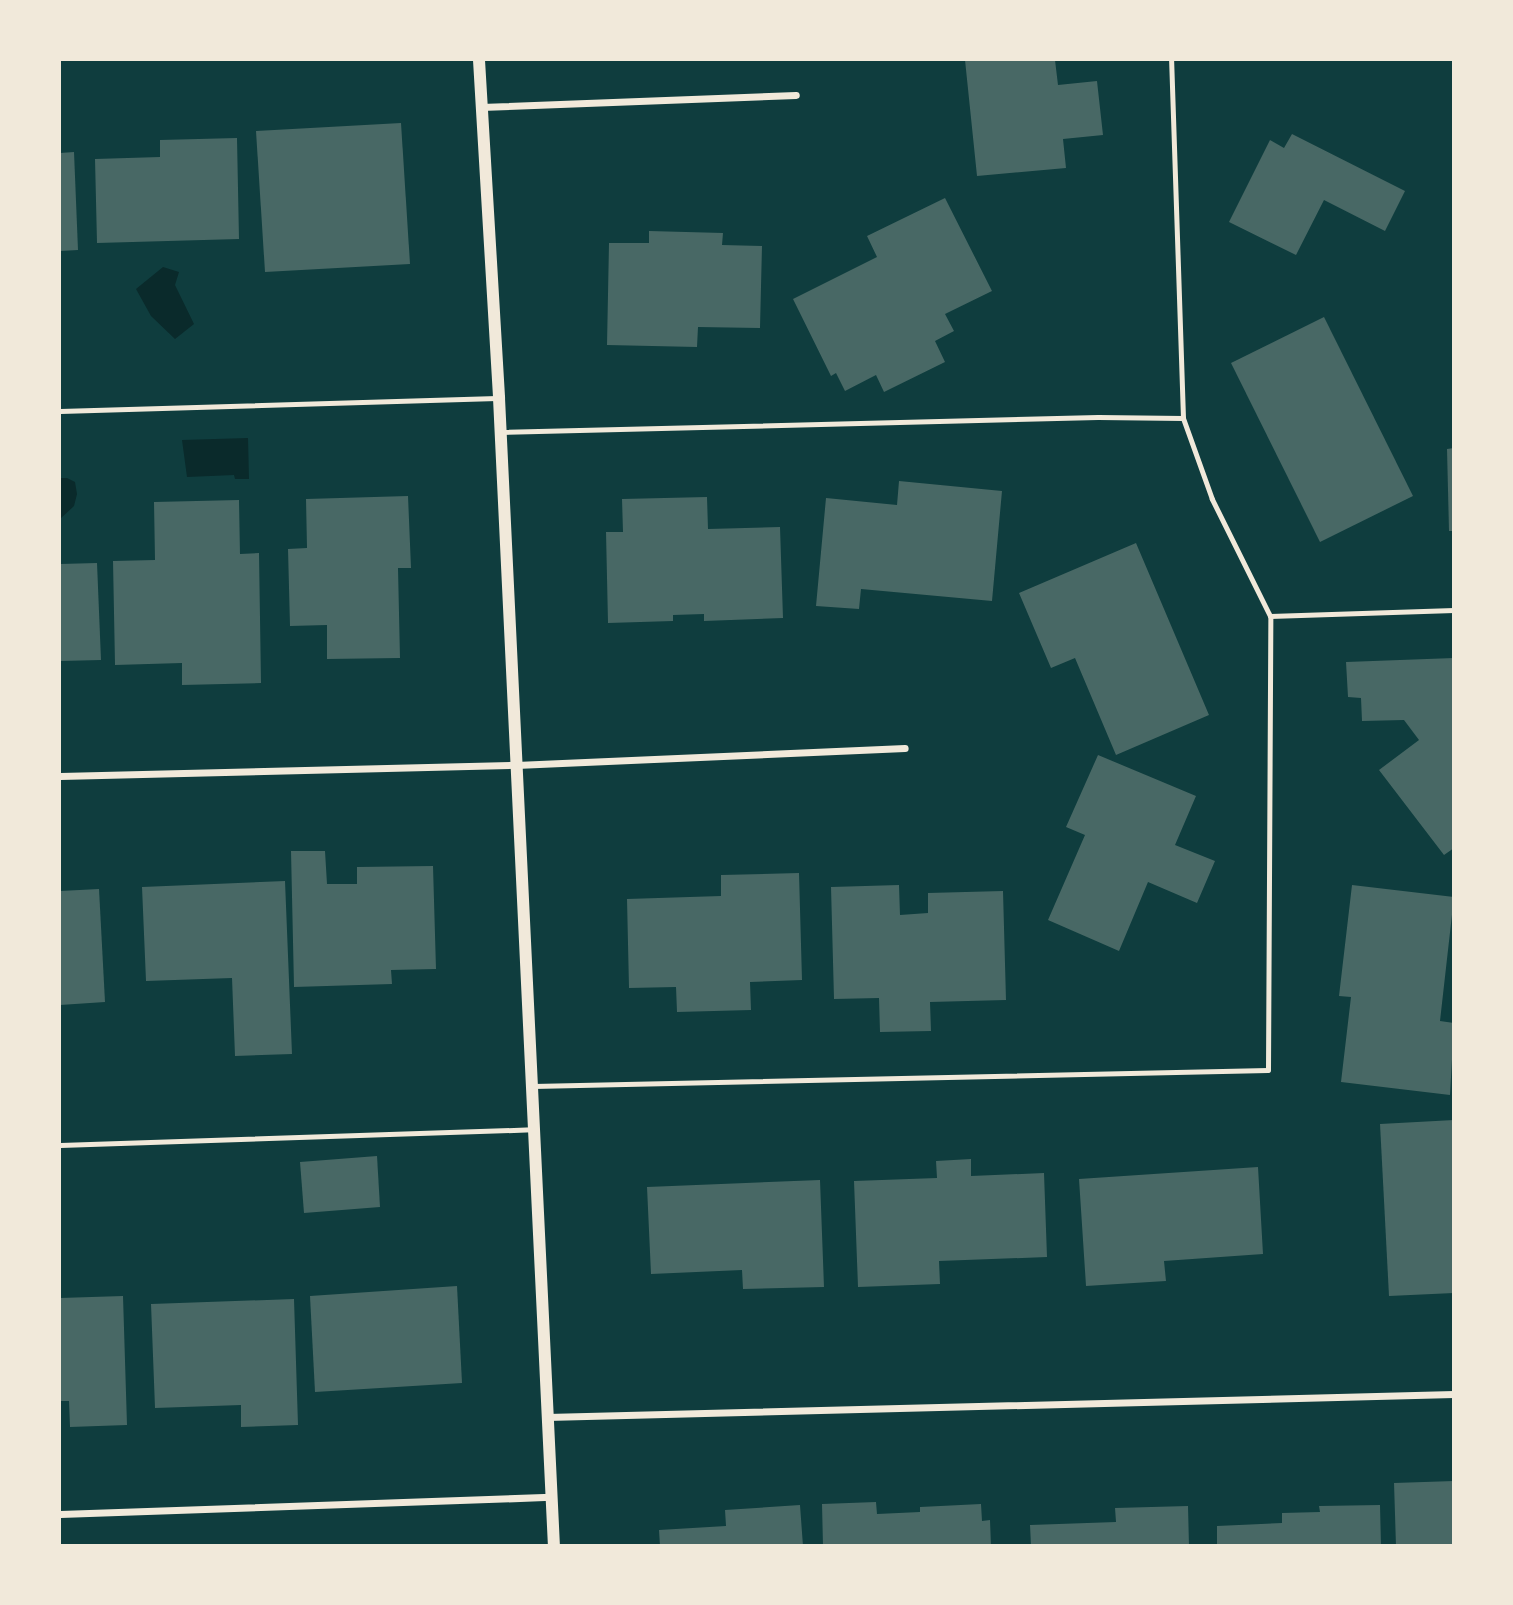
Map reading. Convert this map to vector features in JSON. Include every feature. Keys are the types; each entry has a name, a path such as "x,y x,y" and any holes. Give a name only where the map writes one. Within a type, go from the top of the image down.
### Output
{"street":[{"path":"479,60 499,398 554,1545"},
{"path":"481,107 796,95"},
{"path":"60,776 516,765 905,748"},
{"path":"546,1417 1454,1394"},
{"path":"60,1514 551,1497"}],"lane":[{"path":"530,1086 1268,1070 1270,616 1212,499 1183,418 1171,60"},
{"path":"60,411 499,398"},
{"path":"500,432 1098,417 1183,418"},
{"path":"1270,616 1454,610"},
{"path":"60,1145 532,1129"}],"water":[{"path":"163,267 179,272 175,285 194,324 175,339 151,316 136,289"},
{"path":"248,438 249,479 235,479 234,475 187,477 182,440"},
{"path":"60,478 75,482 77,494 74,506 60,519"}],"building":[{"path":"965,60 1055,60 1058,85 1097,81 1103,135 1063,139 1066,168 977,176"},
{"path":"401,123 410,264 265,272 256,131"},
{"path":"1292,134 1405,191 1385,231 1324,200 1296,255 1229,222 1270,140 1284,148"},
{"path":"237,138 239,239 97,243 95,159 160,157 160,140"},
{"path":"74,152 78,250 60,251 60,153"},
{"path":"945,198 992,291 945,314 954,331 935,341 945,362 884,392 876,375 845,391 836,373 831,376 793,299 877,257 867,236"},
{"path":"649,231 723,233 722,245 762,246 760,328 698,327 697,347 607,345 609,243 649,243"},
{"path":"1324,317 1413,496 1320,542 1231,363"},
{"path":"1454,448 1454,531 1449,531 1447,449"},
{"path":"899,481 1002,491 992,601 861,589 859,609 816,606 826,498 897,505"},
{"path":"408,496 411,568 398,568 400,658 327,659 327,625 290,626 288,549 307,548 306,499"},
{"path":"707,497 708,529 780,527 783,618 704,621 704,614 673,615 673,621 608,623 606,532 623,532 622,499"},
{"path":"239,500 240,554 259,553 261,683 182,685 182,663 115,665 113,561 155,560 154,502"},
{"path":"1136,543 1209,715 1116,755 1075,658 1051,668 1019,593"},
{"path":"97,563 101,660 60,661 60,564"},
{"path":"1454,658 1454,848 1444,855 1379,770 1419,740 1404,720 1362,721 1361,698 1348,697 1346,662"},
{"path":"1098,755 1196,796 1175,845 1215,861 1197,903 1148,882 1119,951 1048,920 1085,835 1066,827"},
{"path":"291,851 325,851 327,884 357,884 357,867 433,866 436,969 391,970 392,984 294,987"},
{"path":"799,873 802,980 750,982 751,1010 677,1012 676,987 629,988 627,899 721,896 721,875"},
{"path":"285,881 292,1054 235,1056 232,978 146,981 142,887"},
{"path":"899,885 900,915 928,913 928,893 1003,891 1006,1000 930,1002 931,1031 880,1032 879,998 834,999 831,887"},
{"path":"1352,885 1454,897 1440,1021 1454,1023 1450,1095 1341,1082 1351,997 1339,996"},
{"path":"99,889 105,1002 60,1005 60,891"},
{"path":"1454,1120 1454,1293 1389,1296 1380,1124"},
{"path":"377,1156 380,1207 304,1213 300,1162"},
{"path":"971,1159 971,1176 1044,1173 1047,1257 939,1261 940,1284 858,1287 854,1181 937,1178 936,1161"},
{"path":"1258,1167 1263,1254 1164,1261 1166,1281 1086,1286 1079,1179"},
{"path":"820,1180 824,1287 743,1289 742,1270 651,1274 647,1187"},
{"path":"457,1286 462,1383 315,1392 310,1296"},
{"path":"123,1296 127,1425 70,1427 69,1401 60,1401 60,1298"},
{"path":"294,1299 298,1425 241,1427 241,1405 155,1408 151,1304"},
{"path":"1454,1481 1454,1546 1396,1546 1394,1483"},
{"path":"876,1502 877,1514 920,1512 920,1507 981,1504 982,1521 990,1520 991,1546 823,1546 822,1504"},
{"path":"800,1505 803,1546 660,1546 659,1530 726,1526 725,1510"},
{"path":"1380,1505 1381,1546 1217,1546 1217,1526 1282,1523 1282,1513 1320,1512 1319,1506"},
{"path":"1188,1506 1189,1546 1031,1546 1030,1525 1116,1522 1115,1508"}]}
